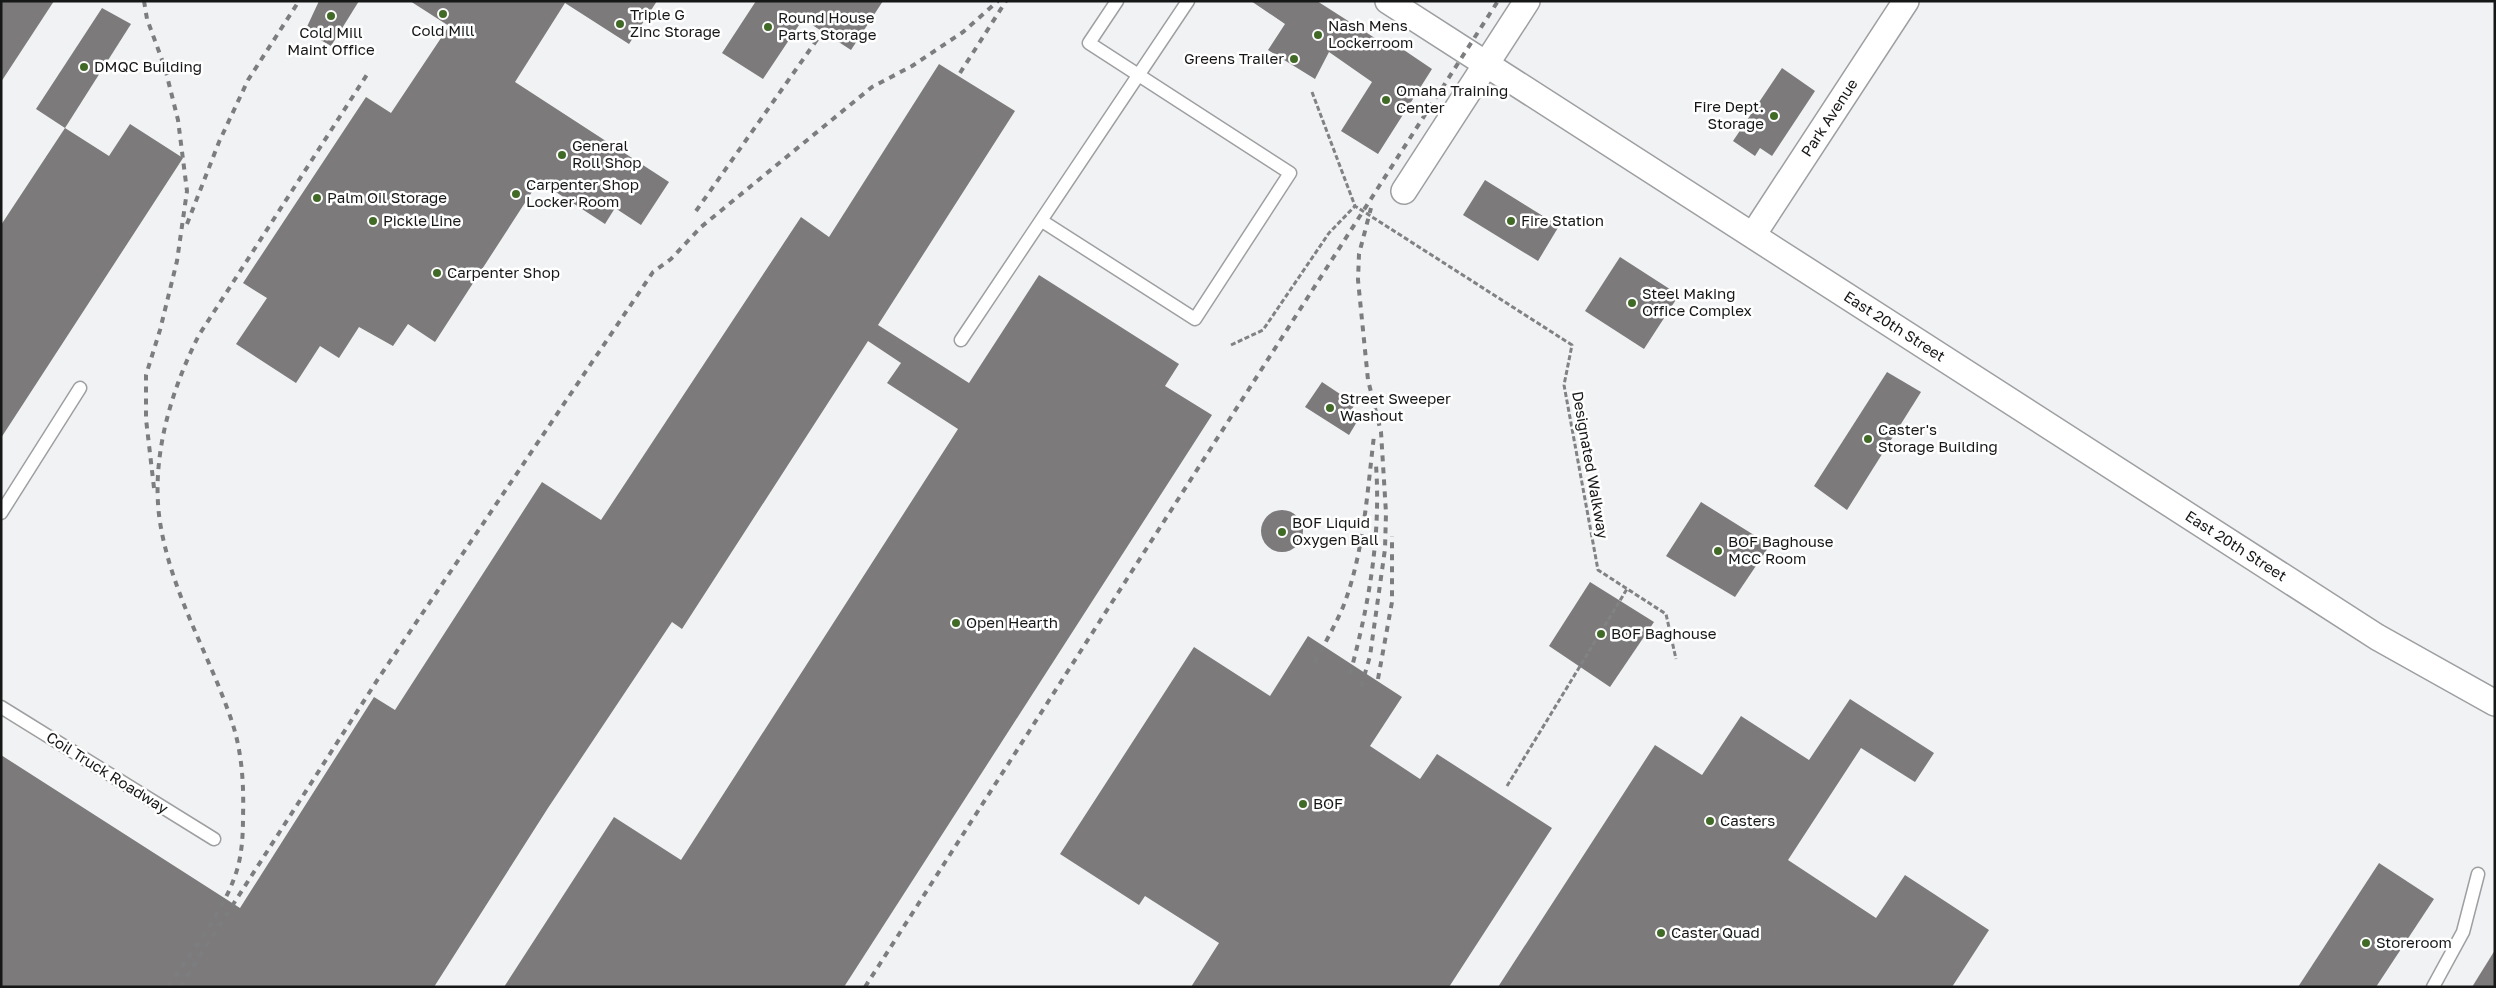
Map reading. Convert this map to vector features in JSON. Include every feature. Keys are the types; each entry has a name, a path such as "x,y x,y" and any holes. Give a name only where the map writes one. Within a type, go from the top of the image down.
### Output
{"street":[{"name":"East 20th Street","path":"1388,1 2402,652 2495,716"},
{"path":"1404,191 1528,1"},
{"name":"Park Avenue","path":"1753,235 1906,1"},
{"name":"East 20th Street","path":"2402,652 2495,703"}],"lane":[{"path":"1042,221 1195,319 1290,173 1089,43 1117,1"},
{"path":"961,340 1188,1"},
{"path":"1,512 80,388"},
{"name":"Coil Truck Roadway","path":"1,707 214,839"},
{"path":"2433,987 2463,932 2478,874"}],"path":[{"path":"1231,345 1263,330 1329,233 1356,206 1312,92"},
{"name":"Designated Walkway","path":"1356,206 1572,345 1564,385 1598,570 1666,614 1676,659"},
{"path":"1507,786 1627,589"}],"building":[{"path":"1,1 54,1 1,82"},
{"name":"Cold Mill Maint Office","path":"319,1 359,1 331,46 305,31"},
{"path":"410,1 657,1 629,44 565,3 515,82 669,182 641,225 615,208 605,224 539,181 435,342 408,324 393,346 359,327 339,358 320,346 296,383 236,344 267,298 243,283 366,97 391,113 449,26"},
{"name":"Round House Parts Storage","path":"756,1 883,1 851,50 803,19 763,79 722,53"},
{"path":"1251,1 1317,1 1392,49 1395,44 1432,69 1378,154 1341,131 1372,82 1329,52 1315,79 1268,50 1285,24"},
{"name":"DMQC Building","path":"102,8 131,24 65,128 36,109"},
{"path":"939,64 1015,111 878,325 969,383 1039,275 1179,364 1165,386 1212,415 844,987 504,987 614,817 681,860 958,429 887,383 901,363 868,341 682,629 672,622 548,808 434,987 1,987 1,755 240,908 374,697 395,710 542,482 601,520 801,217 829,237"},
{"name":"Fire Dept. Storage","path":"1782,68 1815,91 1772,156 1760,148 1755,156 1733,141"},
{"path":"130,124 183,158 1,438 1,225 65,128 109,156"},
{"name":"Fire Station","path":"1485,180 1559,226 1538,261 1463,215"},
{"name":"Steel Making Office Complex","path":"1620,257 1679,295 1644,349 1585,311"},
{"name":"Caster's Storage Building","path":"1887,372 1921,392 1847,510 1814,486"},
{"name":"Street Sweeper Washout","path":"1322,382 1355,404 1352,409 1361,415 1349,435 1305,407"},
{"name":"BOF Baghouse MCC Room","path":"1701,502 1770,545 1735,597 1666,556"},
{"name":"BOF Liquid Oxygen Ball","path":"1286,510 1294,513 1300,519 1303,531 1300,543 1294,549 1278,552 1270,549 1264,543 1261,527 1264,519 1270,513"},
{"name":"BOF Baghouse","path":"1590,582 1654,622 1610,687 1549,646"},
{"name":"BOF","path":"1308,636 1402,697 1370,746 1420,779 1437,754 1552,828 1449,987 1191,987 1219,943 1145,896 1139,905 1060,854 1194,647 1270,696"},
{"name":"Casters","path":"1850,699 1934,753 1915,782 1861,748 1788,860 1876,918 1905,875 1989,930 1952,987 1498,987 1655,745 1702,775 1741,716 1809,760"},
{"name":"Storeroom","path":"2379,863 2434,899 2376,987 2298,987"},
{"path":"2495,950 2495,987 2472,987"}],"railway":[{"path":"144,1 147,19 165,68 178,120 187,191 177,261 160,330 146,375 146,419 154,488"},
{"path":"187,224 219,142 248,80 299,1"},
{"path":"180,987 378,679 653,272 671,259 701,227 872,87 912,66 963,32 998,1"},
{"path":"960,73 1006,1"},
{"path":"865,987 1498,1"},
{"path":"696,211 821,34"},
{"path":"168,987 216,916 231,886 241,851 243,804 241,766 234,728 182,600 161,528 158,478 165,428 179,380 199,335 368,73"},
{"path":"1361,687 1370,656 1385,549 1386,513 1381,432 1368,380 1358,280 1359,254 1371,208"},
{"path":"1315,663 1343,607 1356,566 1364,523 1374,436"},
{"path":"1350,674 1363,622 1372,570 1377,518 1376,465"},
{"path":"1378,679 1392,602 1392,536"}],"place":[{"name":"Cold Mill","path":"443,14"},
{"name":"Cold Mill Maint Office","path":"331,16"},
{"name":"Triple G Zinc Storage","path":"620,24"},
{"name":"Round House Parts Storage","path":"768,27"},
{"name":"Nash Mens Lockerroom","path":"1318,35"},
{"name":"Greens Trailer","path":"1294,59"},
{"name":"DMQC Building","path":"84,67"},
{"name":"Omaha Training Center","path":"1386,100"},
{"name":"Fire Dept. Storage","path":"1774,116"},
{"name":"General Roll Shop","path":"562,155"},
{"name":"Carpenter Shop Locker Room","path":"516,194"},
{"name":"Palm Oil Storage","path":"317,198"},
{"name":"Pickle Line","path":"373,221"},
{"name":"Fire Station","path":"1511,221"},
{"name":"Carpenter Shop","path":"437,273"},
{"name":"Steel Making Office Complex","path":"1632,303"},
{"name":"Street Sweeper Washout","path":"1330,408"},
{"name":"Caster's Storage Building","path":"1868,439"},
{"name":"BOF Liquid Oxygen Ball","path":"1282,532"},
{"name":"BOF Baghouse MCC Room","path":"1718,551"},
{"name":"Open Hearth","path":"956,623"},
{"name":"BOF Baghouse","path":"1601,634"},
{"name":"BOF","path":"1303,804"},
{"name":"Casters","path":"1710,821"},
{"name":"Caster Quad","path":"1661,933"},
{"name":"Storeroom","path":"2366,943"}]}
